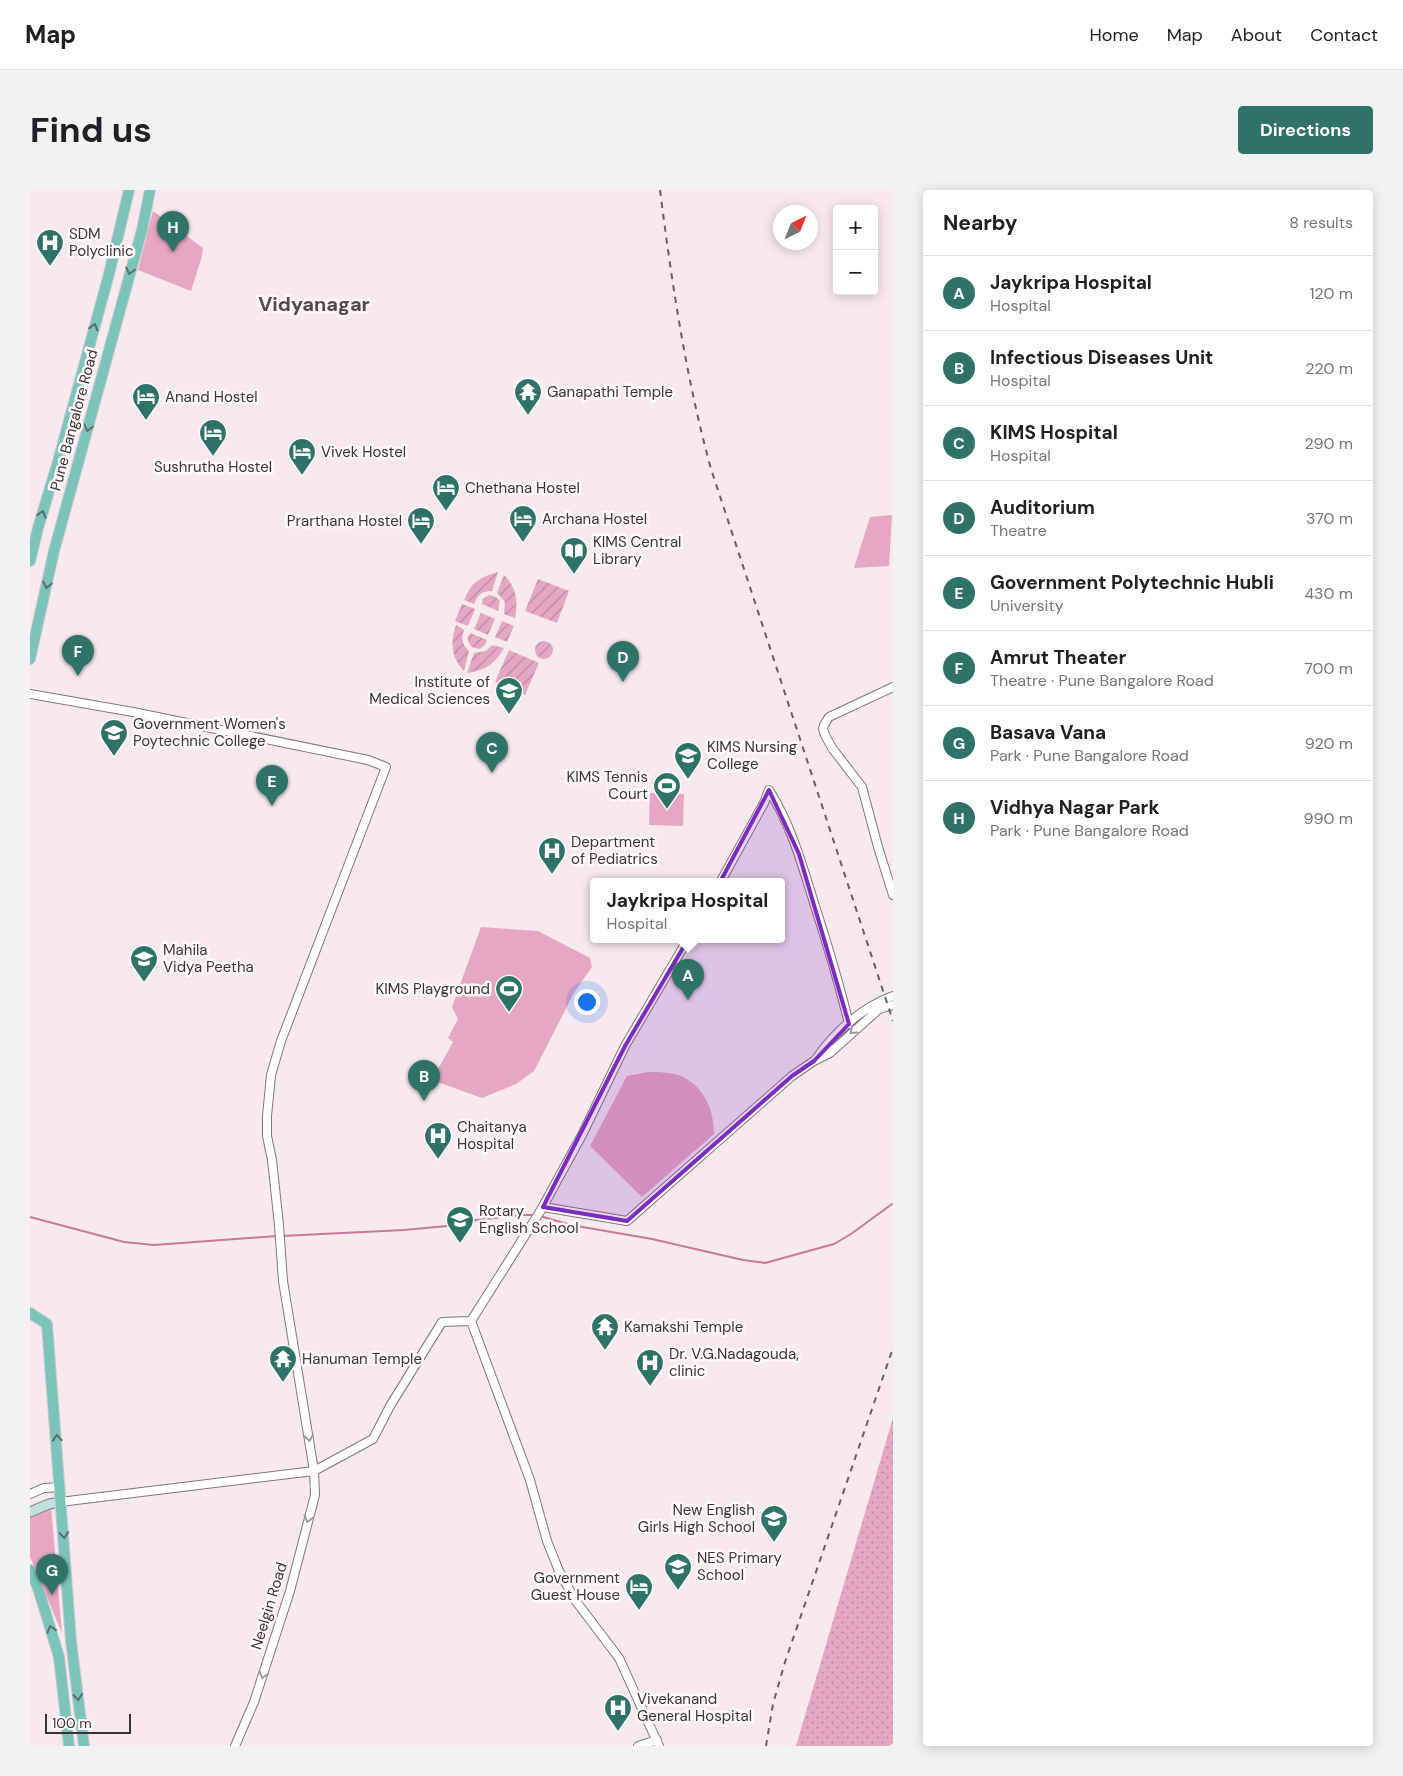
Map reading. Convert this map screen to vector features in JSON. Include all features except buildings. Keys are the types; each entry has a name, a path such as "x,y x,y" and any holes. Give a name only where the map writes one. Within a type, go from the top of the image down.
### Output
{"main road":[{"name":"Pune Bangalore Road","path":"30,562 111,264 128,190"},
{"name":"Pune Bangalore Road","path":"30,659 54,551 142,230 150,190"},
{"path":"30,1313 47,1324 71,1641 84,1746"},
{"path":"30,1512 49,1504 60,1502"},
{"path":"30,1570 38,1588 59,1657 69,1746"}],"street":[{"path":"893,687 830,716 824,722 823,729 832,748 862,787 893,895"},
{"name":"Neelgin Road","path":"30,694 133,712 368,760 386,767 281,1041 271,1074 267,1136 272,1160 283,1281 314,1471 315,1495 290,1591 254,1702 235,1746"},
{"path":"723,878 769,790 782,813 799,854 837,976 848,1024"},
{"path":"471,1321 542,1208 582,1135 624,1046 686,943"},
{"path":"814,1061 824,1047 872,1004 893,996"},
{"path":"542,1208 627,1221 792,1076 830,1053 879,1009 893,1005"},
{"path":"60,1502 314,1471 373,1440 390,1406 442,1322 471,1321"},
{"path":"471,1321 530,1480 547,1541 559,1572 575,1600 619,1658 658,1743 638,1746"},
{"path":"30,1494 44,1488 60,1487"}],"highlighted area":[{"path":"769,790 799,854 849,1024 814,1061 792,1076 627,1221 543,1207 625,1046 703,914"}],"shaded area":[{"path":"153,211 203,248 191,291 138,270"},
{"path":"892,515 889,566 854,568 870,517"},
{"path":"498,572 492,591 480,594 474,604 464,600 477,581"},
{"path":"504,575 512,585 516,595 515,618 504,614 505,602 497,593"},
{"path":"538,579 569,591 557,623 525,611"},
{"path":"489,595 496,597 500,601 498,611 482,604 483,599"},
{"path":"462,604 475,609 468,626 455,621"},
{"path":"481,613 495,619 488,635 474,629"},
{"path":"502,621 514,626 507,642 495,637"},
{"path":"456,625 464,630 463,641 469,651 464,671 456,660 453,650 452,644"},
{"path":"470,633 487,640 485,645 479,649 472,647 468,641"},
{"path":"544,641 550,644 553,650 550,656 544,659 538,656 535,650 538,644"},
{"path":"492,645 504,648 497,658 485,668 467,673 474,653 486,651"},
{"path":"509,650 539,663 525,695 495,682"},
{"name":"KIMS Tennis Court","path":"650,793 684,794 683,826 649,825"},
{"name":"KIMS Playground","path":"481,927 538,931 590,958 592,967 575,991 534,1071 516,1084 482,1098 432,1080 453,1042 448,1038 458,1019 452,1007"},
{"path":"648,1072 679,1075 697,1087 710,1109 714,1134 642,1197 590,1146 627,1076"},
{"path":"893,1418 893,1746 796,1746"},
{"path":"51,1506 62,1633 30,1557 30,1515"}],"waterway":[{"path":"540,1216 571,1225 652,1239 743,1260 765,1263 834,1244 892,1204"},
{"path":"281,1236 404,1230 458,1225 476,1220 535,1215"},
{"path":"30,1217 124,1242 154,1245 277,1236"}],"railway":[{"path":"660,190 681,331 694,400 711,469 893,1021"},
{"path":"766,1746 773,1704 785,1662 893,1348"}],"place":[{"name":"Vidhya Nagar Park","path":"173,252"},
{"name":"SDM Polyclinic","path":"50,267"},
{"name":"Ganapathi Temple","path":"528,416"},
{"name":"Anand Hostel","path":"146,421"},
{"name":"Sushrutha Hostel","path":"213,457"},
{"name":"Vivek Hostel","path":"302,476"},
{"name":"Chethana Hostel","path":"446,512"},
{"name":"Archana Hostel","path":"523,543"},
{"name":"Prarthana Hostel","path":"421,545"},
{"name":"KIMS Central Library","path":"574,575"},
{"name":"Amrut Theater","path":"78,676"},
{"name":"Auditorium","path":"623,682"},
{"name":"Institute of Medical Sciences","path":"509,715"},
{"name":"Government Women's Poytechnic College","path":"114,757"},
{"name":"KIMS Hospital","path":"492,773"},
{"name":"KIMS Nursing College","path":"688,780"},
{"name":"Government Polytechnic Hubli","path":"272,806"},
{"name":"KIMS Tennis Court","path":"667,810"},
{"name":"Department of Pediatrics","path":"552,875"},
{"name":"Mahila Vidya Peetha","path":"144,983"},
{"name":"Jaykripa Hospital","path":"688,1000"},
{"name":"KIMS Playground","path":"509,1013"},
{"name":"Infectious Diseases Unit","path":"424,1101"},
{"name":"Chaitanya Hospital","path":"438,1160"},
{"name":"Rotary English School","path":"460,1244"},
{"name":"Kamakshi Temple","path":"605,1351"},
{"name":"Hanuman Temple","path":"283,1383"},
{"name":"Dr. V.G.Nadagouda, clinic","path":"650,1387"},
{"name":"New English Girls High School","path":"774,1543"},
{"name":"NES Primary School","path":"678,1591"},
{"name":"Basava Vana","path":"52,1595"},
{"name":"Government Guest House","path":"639,1611"},
{"name":"Vivekanand General Hospital","path":"618,1732"}],"district":[{"name":"Vidyanagar","path":"314,304"}]}
